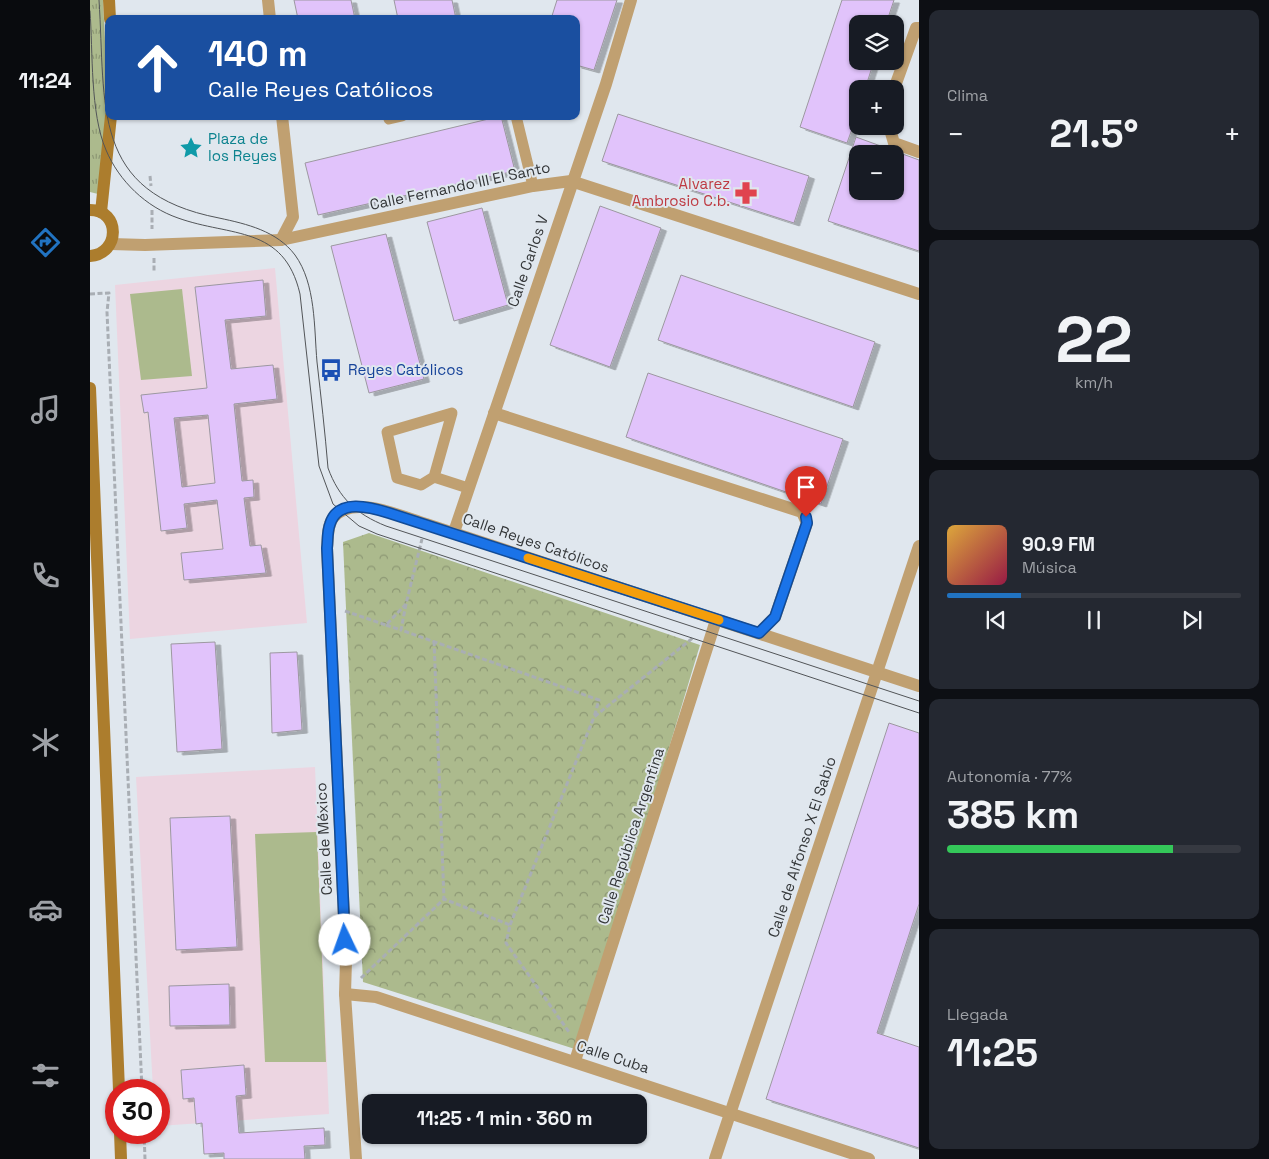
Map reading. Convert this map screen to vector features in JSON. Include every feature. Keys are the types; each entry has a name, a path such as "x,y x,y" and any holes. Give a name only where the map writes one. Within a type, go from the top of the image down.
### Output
{"street":[{"path":"109,0 110,15"},
{"path":"268,0 270,15"},
{"name":"Calle Carlos V","path":"454,532 571,180 606,84 631,0"},
{"path":"897,80 916,28 919,28"},
{"path":"90,256 100,255 112,244 114,231 112,224 96,211 110,120"},
{"path":"281,240 293,216 282,120"},
{"path":"892,135 894,143 919,152"},
{"name":"Calle Fernando III El Santo","path":"112,244 145,245 281,240 534,186 571,180 919,294"},
{"path":"90,388 95,620 118,1079"},
{"path":"494,413 802,512 807,523 775,617 759,633"},
{"name":"Calle Reyes Católicos","path":"327,548 329,526 332,518 350,506 366,507 454,532 919,686"},
{"name":"Calle de Alfonso X El Sabio","path":"715,1159 919,546"},
{"name":"Calle de México","path":"327,548 346,950 345,994 356,1159"},
{"name":"Calle República Argentina","path":"575,1062 716,620"},
{"name":"Calle Cuba","path":"345,994 376,997 869,1159"},
{"path":"120,1144 121,1159"}],"lane":[{"path":"517,120 534,186"},
{"path":"434,477 452,413 387,432 397,478 421,485 434,477 468,488"}],"path":[{"path":"150,176 151,186"},
{"path":"152,210 153,235"},
{"path":"154,255 154,271"},
{"path":"90,294 109,293 108,322 142,1079"},
{"path":"401,630 426,524"},
{"path":"386,624 406,604"},
{"path":"330,606 599,700 594,718 510,925 506,943 580,1048"},
{"path":"594,718 716,620"},
{"path":"345,994 444,899 434,641"},
{"path":"444,899 510,925"},
{"path":"144,1144 145,1159"}],"shaded area":[{"path":"275,268 307,623 130,639 115,285"},
{"path":"315,767 329,1114 170,1125 170,1079 152,1079 136,777"}],"green space":[{"path":"90,0 103,0 106,120 98,194 90,192"},
{"path":"182,289 192,376 141,380 130,294"},
{"path":"369,533 700,645 578,1050 363,982 343,542"},
{"path":"317,832 326,1062 265,1062 255,834"}],"building":[{"path":"294,0 351,0 354,15 297,15"},
{"path":"394,0 452,0 455,15 397,15"},
{"path":"557,0 617,0 594,70 580,66 580,15 552,15"},
{"path":"842,0 894,0 889,15 849,15 849,70 871,70 868,80 849,80 850,135 847,143 800,127"},
{"path":"618,114 809,176 794,223 602,161"},
{"path":"484,120 502,120 515,171 318,215 305,163"},
{"path":"856,137 878,145 853,145"},
{"path":"904,155 919,160 919,251 828,221 849,158 849,200 904,200"},
{"path":"600,206 661,228 610,367 550,345"},
{"path":"482,208 508,305 454,321 427,222"},
{"path":"386,234 424,379 369,393 331,246"},
{"path":"681,275 875,342 853,407 658,340"},
{"path":"263,280 266,316 225,320 231,369 273,365 277,399 234,404 242,481 253,480 254,497 244,498 250,546 261,545 266,573 184,580 181,553 223,549 217,500 184,504 187,528 161,531 148,412 144,413 141,395 207,388 195,287","holes":["208,415 215,483 182,487 174,418"]},
{"path":"648,373 843,439 821,504 626,437"},
{"path":"215,642 222,749 177,752 171,644"},
{"path":"297,652 302,730 272,733 270,653"},
{"path":"889,723 919,733 919,904 877,1033 919,1047 919,1148 766,1099"},
{"path":"230,816 237,947 176,950 170,818"},
{"path":"229,984 230,1025 170,1026 169,986"},
{"path":"244,1065 246,1095 236,1096 239,1133 324,1128 325,1145 304,1146 305,1159 224,1159 224,1153 204,1154 202,1123 196,1124 194,1098 183,1099 181,1070"}],"tram line":[{"path":"99,0 105,98"},
{"path":"90,11 93,82 97,118 106,150 118,172 135,192 155,207 178,218 253,237 268,245 282,256 292,272 300,294 319,466 333,504 359,526 377,534 919,713"},
{"path":"109,120 113,139 126,166 147,188 177,206 251,226 270,234 288,247 295,255 307,279 313,307 328,468 337,488 357,510 386,526 919,701"}],"slow traffic":[{"path":"528,558 719,620"}],"place":[{"name":"Plaza de los Reyes","path":"191,148"},
{"name":"Alvarez Ambrosio C.b.","path":"746,193"},
{"name":"Reyes Católicos","path":"331,370"}],"route":[{"path":"345,940 327,548 329,526 332,518 350,506 366,507 389,513 454,532 557,568 759,633 775,617 807,523 806,517"}]}
